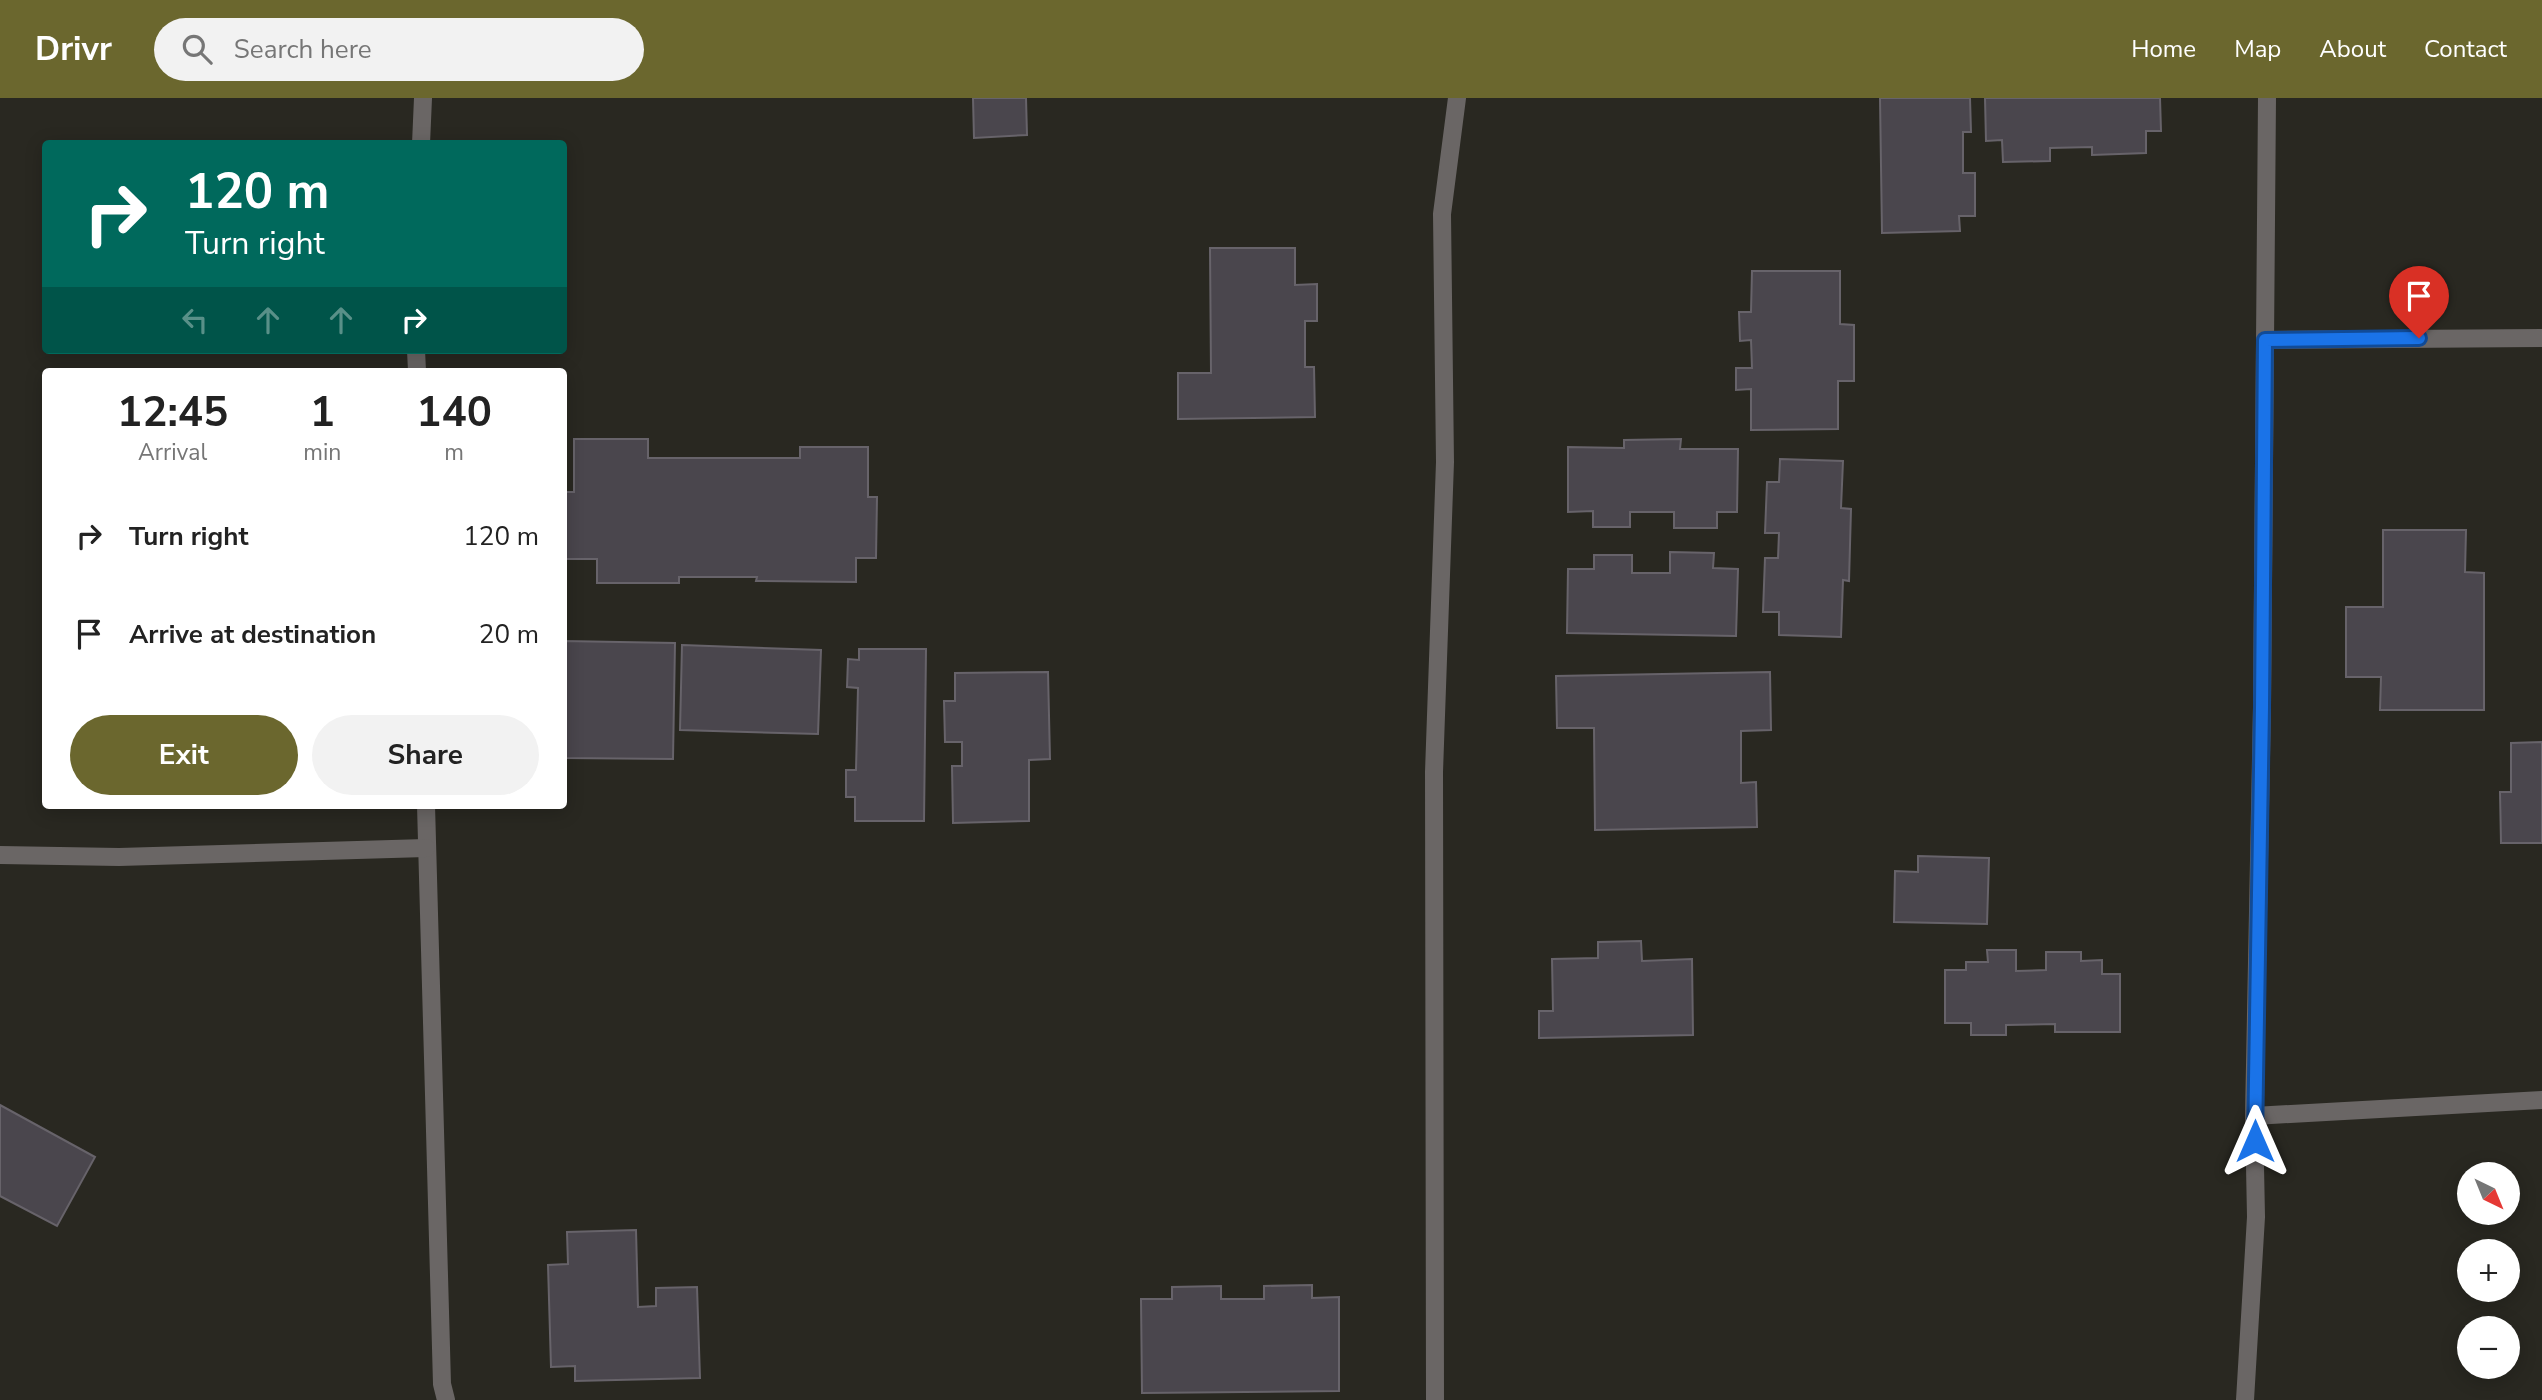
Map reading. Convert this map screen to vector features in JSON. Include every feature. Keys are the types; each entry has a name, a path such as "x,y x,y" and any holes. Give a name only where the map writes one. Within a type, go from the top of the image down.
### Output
{"street":[{"path":"421,140 424,98"},
{"path":"1435,1400 1434,772 1445,462 1442,214 1457,98"},
{"path":"2245,1400 2256,1217 2254,1116 2262,721 2267,98"},
{"path":"2265,340 2542,338"},
{"path":"426,809 442,1370 446,1400"},
{"path":"0,855 119,857 426,848"},
{"path":"2254,1116 2542,1100"}],"building":[{"path":"973,98 1026,98 1027,135 974,138"},
{"path":"1880,98 1970,98 1971,132 1963,132 1963,173 1975,173 1975,216 1959,216 1960,231 1882,233"},
{"path":"1985,98 2160,98 2161,131 2146,131 2146,153 2092,155 2092,147 2050,148 2050,161 2003,162 2002,140 1986,141"},
{"path":"1210,248 1295,248 1295,285 1317,284 1317,321 1305,321 1305,367 1314,367 1315,417 1178,419 1178,373 1211,373"},
{"path":"1752,271 1840,271 1840,324 1854,325 1854,381 1838,381 1838,429 1751,430 1751,389 1736,390 1736,368 1752,368 1751,340 1740,341 1739,312 1751,312"},
{"path":"574,439 648,439 648,458 800,458 800,447 868,447 868,497 877,497 876,558 856,558 856,582 756,581 757,577 679,577 679,583 597,583 597,559 567,559 567,492 574,492"},
{"path":"1681,439 1680,449 1738,449 1737,512 1717,512 1717,528 1674,528 1674,512 1630,512 1630,527 1593,527 1593,511 1568,512 1568,447 1624,448 1624,440"},
{"path":"1780,459 1843,461 1841,508 1851,509 1849,581 1843,580 1841,637 1779,635 1779,612 1763,612 1765,558 1778,558 1779,533 1765,533 1767,482 1779,482"},
{"path":"2383,530 2466,530 2465,572 2484,573 2484,710 2380,710 2381,677 2346,677 2346,607 2383,607"},
{"path":"1670,552 1714,553 1713,568 1738,569 1736,636 1567,633 1568,569 1594,569 1594,555 1632,555 1632,573 1670,573"},
{"path":"567,641 675,643 673,759 567,758"},
{"path":"682,645 821,650 818,734 680,730"},
{"path":"859,649 926,649 924,821 855,821 855,797 846,797 846,770 856,770 858,688 847,687 848,659 859,660"},
{"path":"1048,672 1050,759 1029,760 1029,821 953,823 952,766 962,766 962,742 945,742 944,701 955,701 955,673"},
{"path":"1770,672 1771,730 1741,731 1741,783 1756,782 1757,827 1595,830 1594,728 1557,728 1556,676"},
{"path":"2542,742 2542,843 2501,843 2500,792 2511,792 2511,743"},
{"path":"1918,856 1989,858 1987,924 1894,922 1895,871 1918,872"},
{"path":"1641,941 1642,961 1692,959 1693,1035 1539,1038 1539,1011 1553,1011 1552,959 1598,958 1598,942"},
{"path":"1987,950 2016,950 2016,971 2046,970 2046,952 2081,952 2081,961 2102,960 2102,974 2120,974 2120,1032 2055,1032 2055,1024 2006,1025 2006,1035 1971,1035 1971,1023 1945,1023 1945,970 1966,970 1966,962 1988,962"},
{"path":"0,1105 95,1157 57,1226 0,1196"},
{"path":"636,1230 638,1307 656,1306 656,1288 697,1287 700,1378 575,1381 575,1366 551,1367 548,1265 568,1264 567,1232"},
{"path":"1312,1285 1312,1298 1339,1297 1339,1391 1142,1393 1141,1299 1172,1299 1172,1287 1221,1286 1221,1299 1264,1299 1264,1286"}],"route":[{"path":"2255,1141 2265,340 2419,338"}]}
